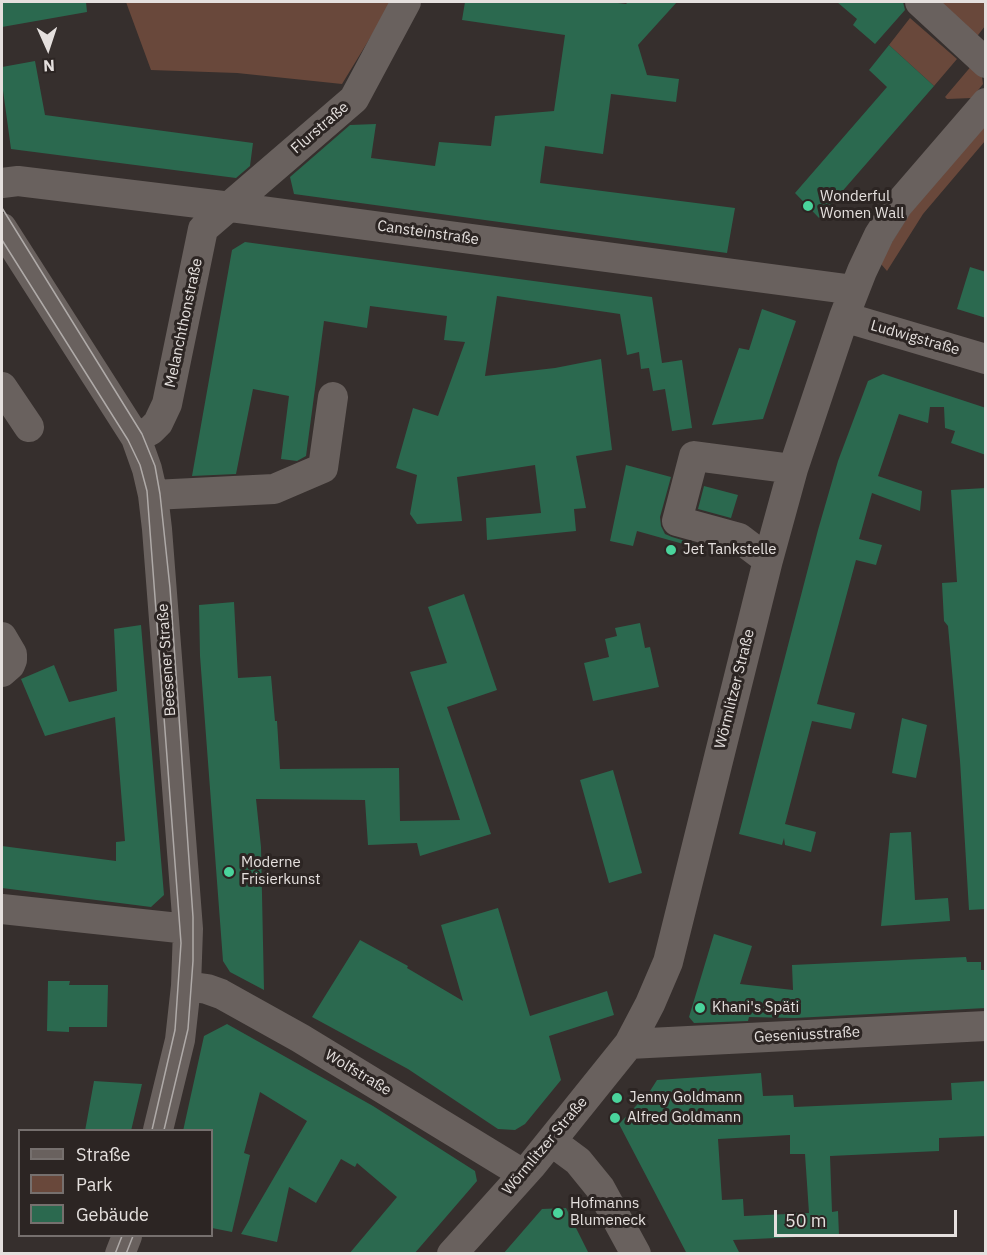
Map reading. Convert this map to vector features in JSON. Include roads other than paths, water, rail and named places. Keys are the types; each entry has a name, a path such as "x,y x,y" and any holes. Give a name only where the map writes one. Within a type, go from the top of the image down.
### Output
{"street":[{"name":"Flurstraße","path":"231,207 354,99 406,2"},
{"path":"920,2 986,63"},
{"name":"Wörmlitzer Straße","path":"460,1251 629,1044 650,1004 668,962 768,560 793,469 849,304 879,235 898,205 986,104"},
{"name":"Cansteinstraße","path":"2,183 18,180 231,207 849,304"},
{"name":"Melanchthonstraße","path":"136,438 158,423 167,405 203,229 231,207"},
{"name":"Beesener Straße","path":"2,228 136,438 153,495 188,929 186,986 180,1040 158,1129"},
{"name":"Ludwigstraße","path":"849,304 986,359"},
{"path":"2,387 29,427"},
{"path":"153,495 274,489 323,468 333,397"},
{"path":"768,560 740,538 677,521 694,456 793,469"},
{"path":"2,637 12,654 10,665 2,672"},
{"path":"2,909 188,929"},
{"name":"Wolfstraße","path":"186,986 221,994 300,1038 523,1174"},
{"name":"Geseniusstraße","path":"629,1044 986,1026"},
{"path":"551,1141 578,1161 600,1188 636,1254"},
{"path":"120,1254 127,1237"}],"tram line":[{"path":"2,208 142,434 155,466 160,494 170,588 193,917 193,961 188,1029 164,1129"},
{"path":"2,240 128,440 140,465 147,491 181,943 175,1030 152,1129"},
{"path":"115,1254 122,1237"},
{"path":"126,1254 133,1237"}],"place":[{"name":"Wonderful Women Wall","path":"808,206"},
{"name":"Jet Tankstelle","path":"671,550"},
{"name":"Moderne Frisierkunst","path":"229,872"},
{"name":"Khani's Späti","path":"700,1008"},
{"name":"Jenny Goldmann","path":"617,1098"},
{"name":"Alfred Goldmann","path":"615,1118"},
{"name":"Hofmanns Blumeneck","path":"558,1213"}]}
